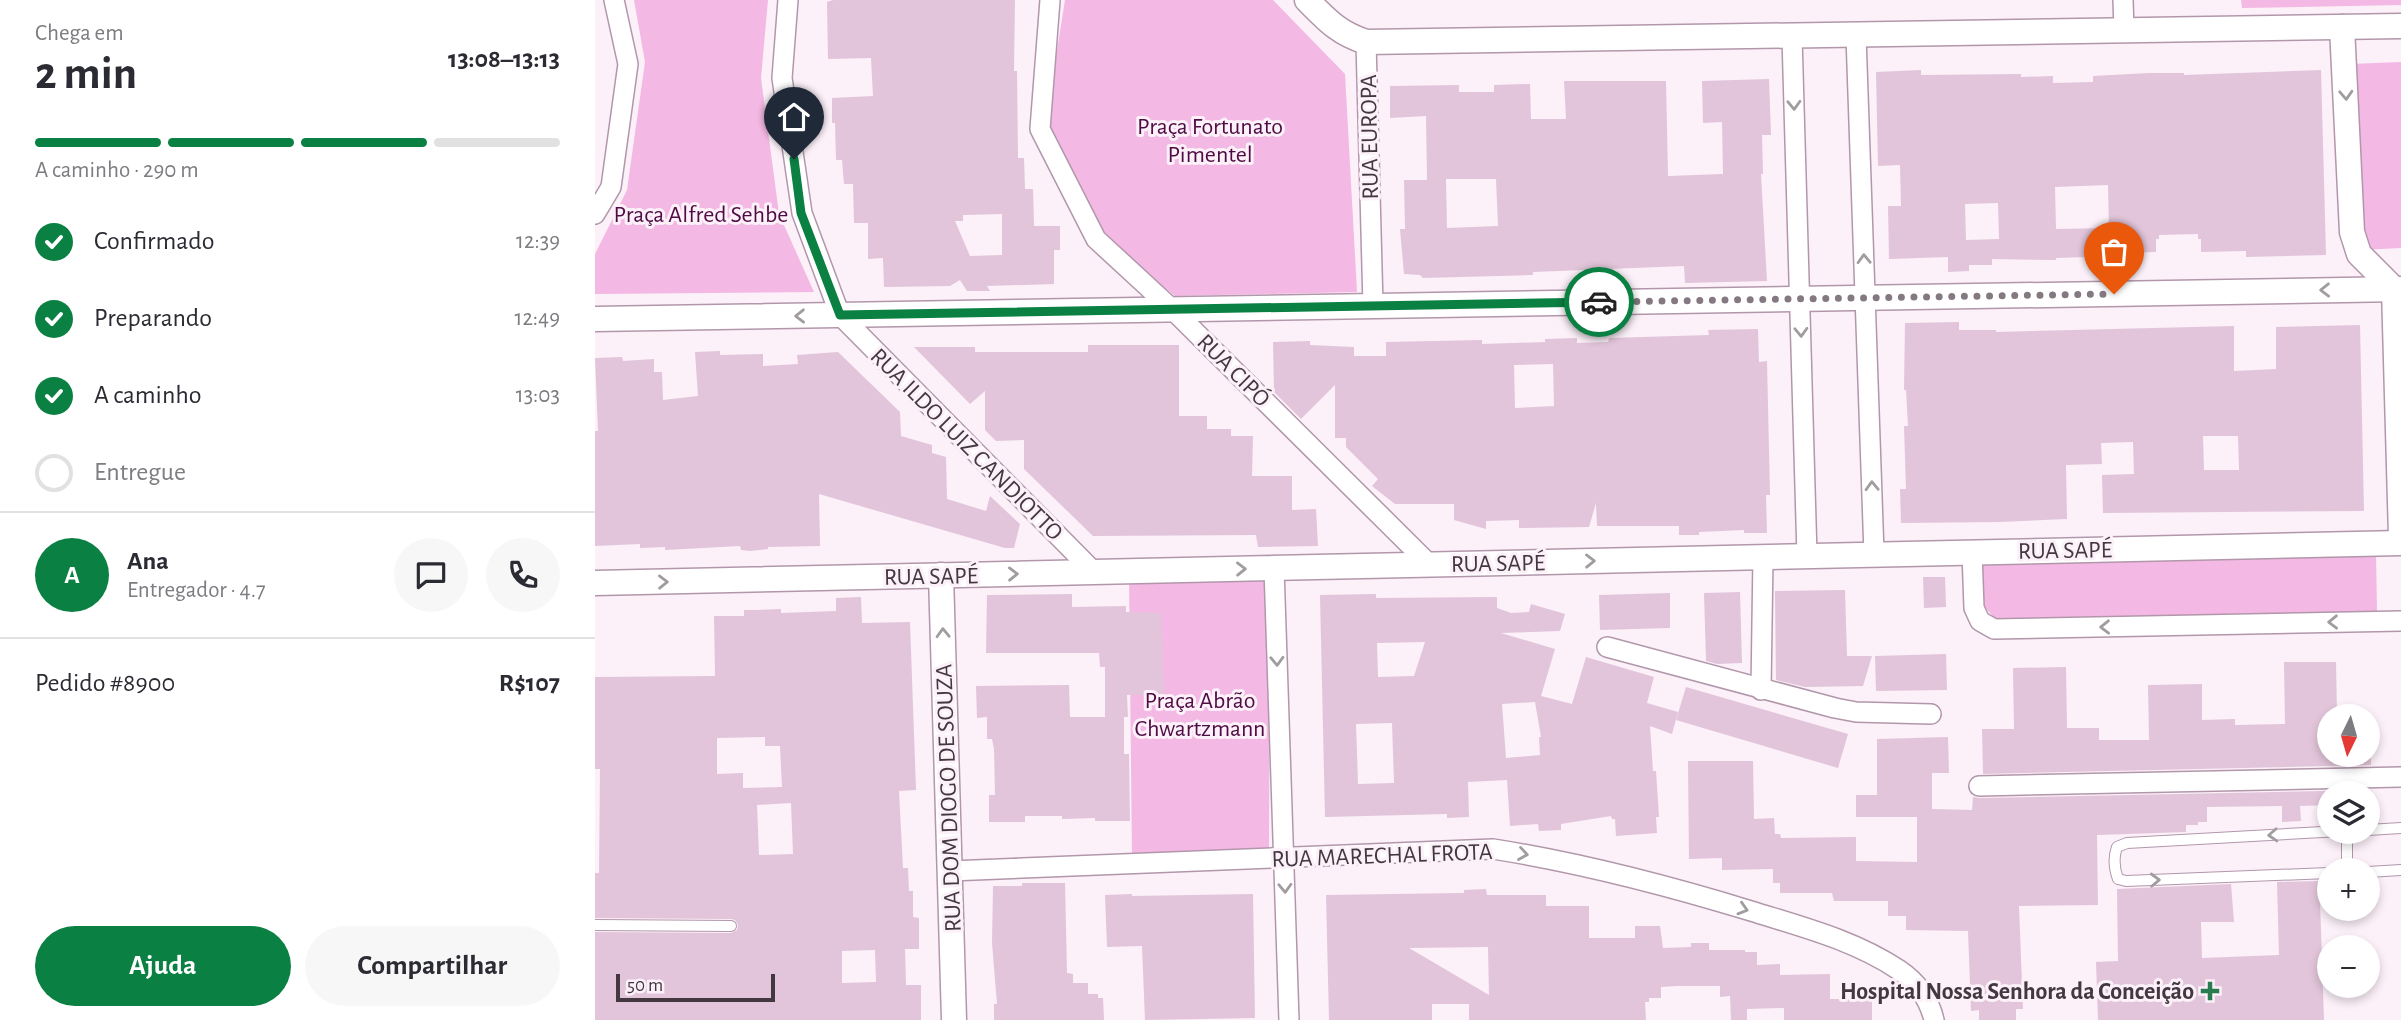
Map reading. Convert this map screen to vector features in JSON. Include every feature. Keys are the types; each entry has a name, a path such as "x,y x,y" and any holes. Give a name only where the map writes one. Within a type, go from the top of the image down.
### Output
{"street":[{"path":"595,214 611,187 628,64 614,0"},
{"path":"788,0 782,78 801,213 840,315"},
{"name":"RUA CIPÓ","path":"1050,0 1040,128 1096,239 1173,310 1429,564"},
{"name":"RUA EUROPA","path":"1307,0 1346,36 1366,42 1373,306"},
{"path":"2123,0 2124,30"},
{"path":"1366,42 2401,26"},
{"path":"2342,27 2352,232 2359,254 2399,287"},
{"path":"1856,36 1874,554"},
{"path":"1792,37 1807,556"},
{"path":"595,319 2399,287"},
{"path":"2399,287 2401,537"},
{"name":"RUA ILDO LUIZ CANDIOTTO","path":"840,315 1094,572"},
{"name":"RUA SAPÉ","path":"595,583 2401,543"},
{"path":"1972,552 1974,608 1980,621 1994,629 2401,621"},
{"path":"1761,690 1763,557"},
{"path":"1274,568 1289,1020"},
{"name":"RUA DOM DIOGO DE SOUZA","path":"941,576 954,1020"},
{"path":"1607,647 1761,690 1856,712 1931,714"},
{"path":"1979,786 2401,777"},
{"name":"RUA MARECHAL FROTA","path":"950,871 1493,849 1628,875 1825,934 1873,954 1901,971 1919,987 1931,1004 1934,1020"}],"lane":[{"path":"2380,829 2401,828"},
{"path":"2317,832 2127,843 2117,847 2114,855 2115,871 2119,879 2126,881 2317,873"},
{"path":"2380,871 2401,870"},
{"path":"595,925 731,926"}],"green space":[{"name":"Praça Alfred Sehbe","path":"634,0 768,0 761,78 779,214 814,292 595,294 595,254 627,190 645,62"},
{"name":"Praça Fortunato Pimentel","path":"1065,0 1273,0 1345,74 1357,292 1175,296 1103,238 1045,126"},
{"path":"2241,0 2401,0 2401,5 2242,8"},
{"path":"2401,62 2401,248 2359,250 2351,64"},
{"path":"2376,551 2377,613 1997,621 1982,604 1978,561"},
{"name":"Praça Abrão Chwartzmann","path":"1270,573 1269,852 1132,858 1129,576"}],"building":[{"path":"1015,0 1014,71 1017,71 1018,158 1024,158 1025,189 1033,189 1034,226 1060,226 1060,250 1054,250 1054,284 987,286 990,291 967,291 960,280 950,286 884,287 883,258 868,259 868,223 854,223 853,184 844,184 842,160 836,160 835,123 832,123 832,98 873,96 871,58 828,59 827,2","holes":["1002,214 1002,255 970,256 955,221 963,221 963,215"]},
{"path":"1921,70 1921,75 2021,74 2021,77 2053,76 2053,83 2093,82 2093,76 2149,73 2184,75 2321,70 2326,255 2246,257 2246,251 2201,252 2201,239 2198,239 2198,234 2159,235 2159,239 2156,239 2156,252 2089,254 2089,257 2056,260 1992,259 1992,265 1969,265 1969,271 1948,272 1948,257 1889,259 1888,206 1901,206 1900,165 1878,166 1876,72","holes":["2108,185 2109,228 2056,229 2055,187","1998,203 1999,239 1966,240 1965,204"]},
{"path":"1769,79 1771,135 1762,135 1761,174 1767,281 1685,283 1684,266 1533,272 1533,275 1423,278 1420,275 1404,274 1400,229 1405,229 1404,180 1427,180 1426,116 1390,118 1390,86 1459,85 1459,92 1494,92 1494,85 1530,84 1531,119 1566,119 1564,81 1666,81 1668,176 1723,174 1722,122 1703,123 1702,81","holes":["1446,179 1496,179 1498,226 1447,228"]},
{"path":"1959,322 1959,330 1996,332 2234,326 2234,371 2276,369 2276,327 2360,325 2364,511 2103,513 2102,475 2134,474 2133,442 2101,443 2102,464 2066,465 2067,519 1901,523 1900,489 1906,489 1904,426 1908,426 1904,390 1905,323","holes":["2203,436 2238,436 2239,470 2204,470"]},
{"path":"1758,329 1759,362 1767,361 1770,495 1766,495 1767,533 1744,533 1744,530 1679,535 1679,526 1597,526 1596,503 1589,527 1519,528 1519,520 1486,521 1486,529 1454,520 1454,504 1395,504 1372,486 1378,479 1346,447 1346,438 1335,438 1335,385 1301,419 1274,392 1273,342 1310,341 1310,345 1354,347 1354,356 1386,356 1386,342 1482,340 1482,344 1577,338 1577,343 1608,342 1609,338 1709,335 1708,330","holes":["1553,364 1554,406 1515,408 1514,365"]},
{"path":"1088,345 1179,345 1179,416 1207,416 1207,429 1231,429 1231,436 1253,436 1252,476 1292,476 1292,510 1316,509 1318,546 1258,547 1256,535 1093,536 1024,469 1024,440 996,441 985,430 985,391 970,404 914,347 975,347 975,352 1088,352"},
{"path":"720,351 720,355 763,354 763,366 798,364 797,355 838,352 900,412 901,436 932,445 932,453 946,457 947,499 986,511 990,496 1020,524 1014,548 1005,548 819,494 820,546 768,547 750,551 741,550 740,546 665,550 665,547 640,548 640,544 595,546 595,431 598,431 595,358 622,357 623,361 654,359 654,372 662,372 663,400 698,396 695,352"},
{"path":"1923,577 1945,577 1946,607 1924,608"},
{"path":"1845,590 1847,656 1872,656 1863,686 1805,687 1776,680 1775,591"},
{"path":"1740,592 1742,663 1717,664 1706,661 1704,593"},
{"path":"1670,593 1670,628 1600,630 1599,595"},
{"path":"1072,594 1072,607 1126,606 1126,612 1161,613 1164,694 1127,695 1128,717 1124,717 1124,754 1129,754 1130,821 1025,816 1025,822 989,822 989,795 995,795 994,749 992,739 987,739 987,717 977,718 976,686 1069,685 1070,717 1105,717 1105,667 1100,667 1099,653 986,653 987,595"},
{"path":"1376,594 1376,598 1497,597 1497,608 1511,613 1529,612 1531,604 1565,614 1560,631 1501,633 1555,649 1541,696 1572,704 1586,657 1654,677 1647,703 1678,712 1672,734 1650,726 1653,771 1656,771 1659,817 1656,817 1657,833 1616,836 1615,819 1611,816 1561,824 1561,830 1539,831 1538,824 1510,826 1507,780 1468,782 1469,817 1447,818 1447,814 1325,817 1320,595","holes":["1425,642 1414,676 1378,677 1377,643","1535,702 1541,737 1540,755 1506,758 1502,704","1392,723 1394,783 1358,784 1356,724"]},
{"path":"861,597 862,623 910,622 916,790 899,791 903,868 908,868 909,891 913,891 913,917 919,918 919,949 905,949 906,985 921,985 921,1020 595,1020 595,932 731,933 737,930 738,925 731,919 595,918 595,873 599,873 600,769 595,769 595,677 715,676 714,616 744,616 744,610 781,609 781,613 836,611 836,598","holes":["765,737 765,746 780,746 782,787 743,788 743,773 717,774 717,738","791,803 793,854 759,855 757,805","875,950 876,982 842,983 842,951"]},
{"path":"1946,654 1947,690 1876,691 1875,656"},
{"path":"2284,662 2336,662 2337,704 2317,704 2317,766 1983,774 1982,729 2014,729 2013,668 2066,667 2067,728 2099,728 2099,740 2149,740 2148,685 2202,684 2202,720 2235,719 2235,725 2285,724"},
{"path":"1686,687 1848,734 1838,768 1676,720"},
{"path":"1948,737 1949,773 1932,773 1932,809 1972,810 1973,797 2317,791 2317,805 2300,806 2301,821 2282,822 2282,806 2207,807 2207,822 2186,825 2186,832 2097,835 2098,905 2019,906 2023,1009 2016,1009 2016,1020 1979,1020 1979,1010 1971,1011 1968,931 1906,930 1906,916 1888,916 1888,901 1834,901 1832,893 1780,893 1780,883 1773,883 1773,869 1722,870 1722,858 1689,859 1688,761 1753,761 1754,819 1774,818 1775,834 1780,834 1781,838 1856,837 1856,861 1917,862 1917,817 1856,817 1856,795 1877,795 1877,739"},
{"name":"Hospital Nossa Senhora da Conceição","path":"2317,881 2317,921 2321,921 2321,935 2317,935 2317,998 2323,998 2324,1020 2098,1020 2096,962 2118,961 2117,889 2231,884 2234,922 2201,922 2202,958 2279,955 2277,882"},
{"path":"1022,883 1065,883 1067,973 1073,974 1073,983 1088,983 1088,994 1098,994 1098,998 1103,998 1104,1020 994,1020 994,1004 997,1004 992,943 993,886 1022,886"},
{"path":"1486,889 1487,895 1546,895 1546,906 1589,906 1589,938 1635,938 1635,926 1660,926 1663,948 1709,943 1709,950 1757,952 1757,965 1780,964 1780,975 1830,974 1830,999 1872,999 1872,1020 1784,1020 1784,1008 1747,1009 1747,1020 1731,1020 1730,996 1720,997 1720,986 1677,986 1661,987 1661,998 1649,998 1649,1002 1645,1002 1646,1020 1469,1020 1469,1004 1432,1004 1432,1020 1329,1020 1326,895 1464,893 1464,890","holes":["1488,947 1489,995 1409,948"]},
{"path":"1253,894 1255,1018 1145,1020 1142,946 1107,947 1105,895"}],"way so far":[{"path":"1599,302 2114,294"}],"place":[{"name":"Hospital Nossa Senhora da Conceição","path":"2210,991"}],"route":[{"path":"794,159 801,213 840,315 1599,302"}]}
